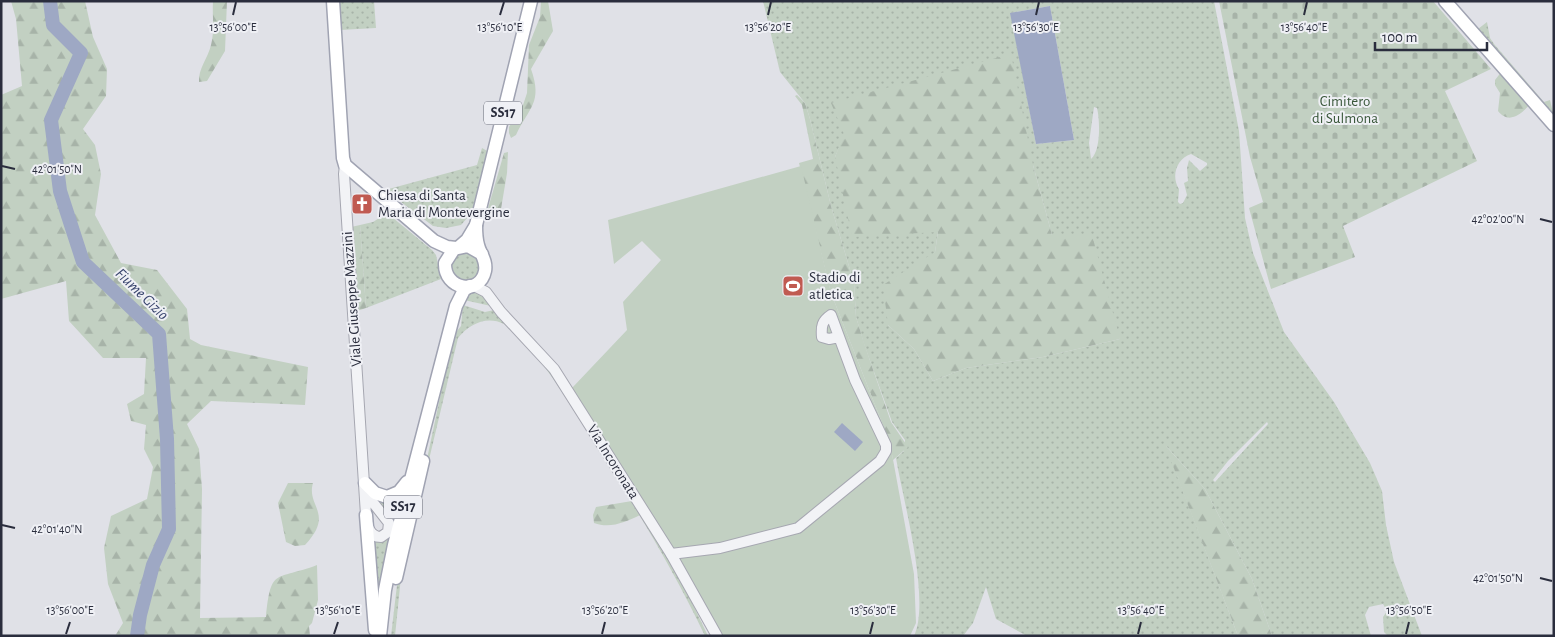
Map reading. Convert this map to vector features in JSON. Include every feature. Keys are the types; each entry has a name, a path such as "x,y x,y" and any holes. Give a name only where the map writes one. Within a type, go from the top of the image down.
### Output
{"main road":[{"name":"Viale Giuseppe Mazzini","path":"333,1 343,158 346,165"},
{"name":"SS17","path":"482,254 477,244 476,225 531,1"},
{"path":"1445,1 1554,125"},
{"path":"346,165 434,241 439,248 446,274 451,281 459,286 471,286 484,274 485,263 482,254 472,247 447,247 434,241"},
{"name":"SS17","path":"457,247 467,240 476,225"},
{"path":"444,266 448,255 457,247"},
{"name":"SS17","path":"451,281 455,288 456,306"},
{"name":"SS17","path":"380,636 387,578 410,478 438,380 456,306 464,290 471,286"},
{"name":"SS17","path":"388,636 395,581 422,465 438,380"},
{"path":"365,480 375,493 387,497 400,492 410,478"},
{"path":"366,515 375,636"}],"street":[{"name":"Viale Giuseppe Mazzini","path":"346,165 345,191 366,515 367,524 373,534 379,537 386,534 389,523 371,500 365,480"},
{"path":"345,191 349,184 359,178"},
{"name":"Via Incoronata","path":"484,274 492,300"},
{"name":"Via Incoronata","path":"471,286 483,290 554,369 671,554 717,636"},
{"path":"671,554 720,548 798,528 880,461 886,451 886,445 855,380 839,337"}],"green space":[{"path":"11,1 85,1 93,37 107,69 106,96 83,129 95,145 101,174 95,215 121,263 157,270 187,309 190,339 201,345 308,367 305,405 211,401 187,424 199,449 202,489 200,618 266,617 270,590 274,582 284,575 317,565 318,600 312,623 309,626 310,636 115,636 123,623 108,584 104,548 111,516 147,499 153,467 144,449 146,425 131,421 127,404 144,394 146,358 103,358 69,321 66,281 1,299 1,95 22,86 16,19"},
{"path":"213,1 227,1 225,51 207,81 199,82 200,73 210,50 212,39"},
{"path":"338,1 374,1 376,28 340,30"},
{"path":"541,1 548,1 553,31 531,69 536,90 533,104 516,135 511,138 509,127 523,105 527,93 529,45 540,17"},
{"path":"763,1 1214,1 1239,131 1245,218 1253,253 1284,332 1334,402 1370,463 1382,491 1386,525 1394,562 1422,636 1388,636 1384,632 1383,617 1387,611 1383,604 1369,607 1365,615 1371,636 1272,636 1252,579 1205,489 1166,446 1238,636 1027,636 996,619 986,587 973,623 963,636 914,636 918,620 918,575 896,458 904,451 905,440 892,422 864,344 856,317 854,283 831,206 805,103 780,72","holes":["1050,6 1074,140 1036,144 1011,13","832,103 1033,165 1052,235 1120,339 1043,357 966,368 933,381 914,349 888,325 935,252 938,232 835,157 845,134","1094,107 1097,108 1098,113 1099,135 1097,149 1091,159 1089,143","1191,154 1207,163 1207,165 1200,171 1189,160 1187,168 1188,181 1184,183 1187,195 1183,203 1180,204 1178,202 1179,189 1175,174 1179,164 1186,156","1267,422 1268,424 1215,482 1213,480 1228,461"]},
{"name":"Cimitero di Sulmona","path":"1219,1 1433,1 1491,69 1445,91 1477,161 1343,226 1355,257 1271,289 1249,208 1263,202 1250,157"},
{"path":"1487,22 1490,38 1494,44 1544,102 1550,100 1554,117 1478,29"},
{"path":"1011,54 1033,165 1052,235 1092,235 1120,339 1043,357 966,368 933,381 914,349 888,325 883,285 935,252 938,232 852,237 835,157 844,134 831,103"},
{"path":"1502,71 1530,104 1519,114 1511,118 1502,115 1498,111 1500,93 1495,85 1495,80"},
{"path":"797,95 805,103 810,119 831,206 854,283 856,317 864,343 891,422 908,447 893,460 890,443 831,293 799,163 813,159 802,105 795,96"},
{"path":"482,148 489,152 476,208 461,225 446,228 433,226 385,190 477,165"},
{"path":"508,152 507,173 500,215 491,216 487,212 504,153"},
{"path":"801,166 831,293 890,443 914,574 916,623 910,636 719,636 572,388 627,330 623,302 661,260 642,241 614,264 608,220"},
{"path":"387,213 432,250 436,255 441,279 366,308 360,225 373,222"},
{"path":"360,225 366,308 357,311 351,227"},
{"path":"471,251 481,263 477,277 468,283 453,277 449,262 455,253"},
{"path":"476,291 491,306 464,300 468,294"},
{"path":"463,305 485,312 494,310 551,371 673,563 708,636 705,636 663,555 632,503 553,379 537,357 510,328 498,321 491,320 473,325 458,338 401,577 395,636 391,636 397,585 420,492 453,336 461,326"},
{"path":"1165,445 1205,489 1252,579 1272,636 1238,636"},
{"path":"288,483 313,483 313,498 319,518 314,534 305,545 295,546 286,542 278,503"},
{"path":"395,497 400,499 380,607 372,542 389,534 372,498"},
{"path":"632,501 640,515 612,525 594,523 593,515 596,507"}],"water":[{"path":"1050,6 1074,140 1036,144 1010,13"},
{"path":"842,423 863,442 855,451 834,432"}],"waterway":[{"name":"Fiume Gizio","path":"50,1 53,25 81,53 51,120 60,191 83,262 159,334 167,439 169,529 153,565 140,615 137,636"}],"place":[{"name":"Chiesa di Santa Maria di Montevergine","path":"362,204"},
{"name":"Stadio di atletica","path":"793,286"}]}
